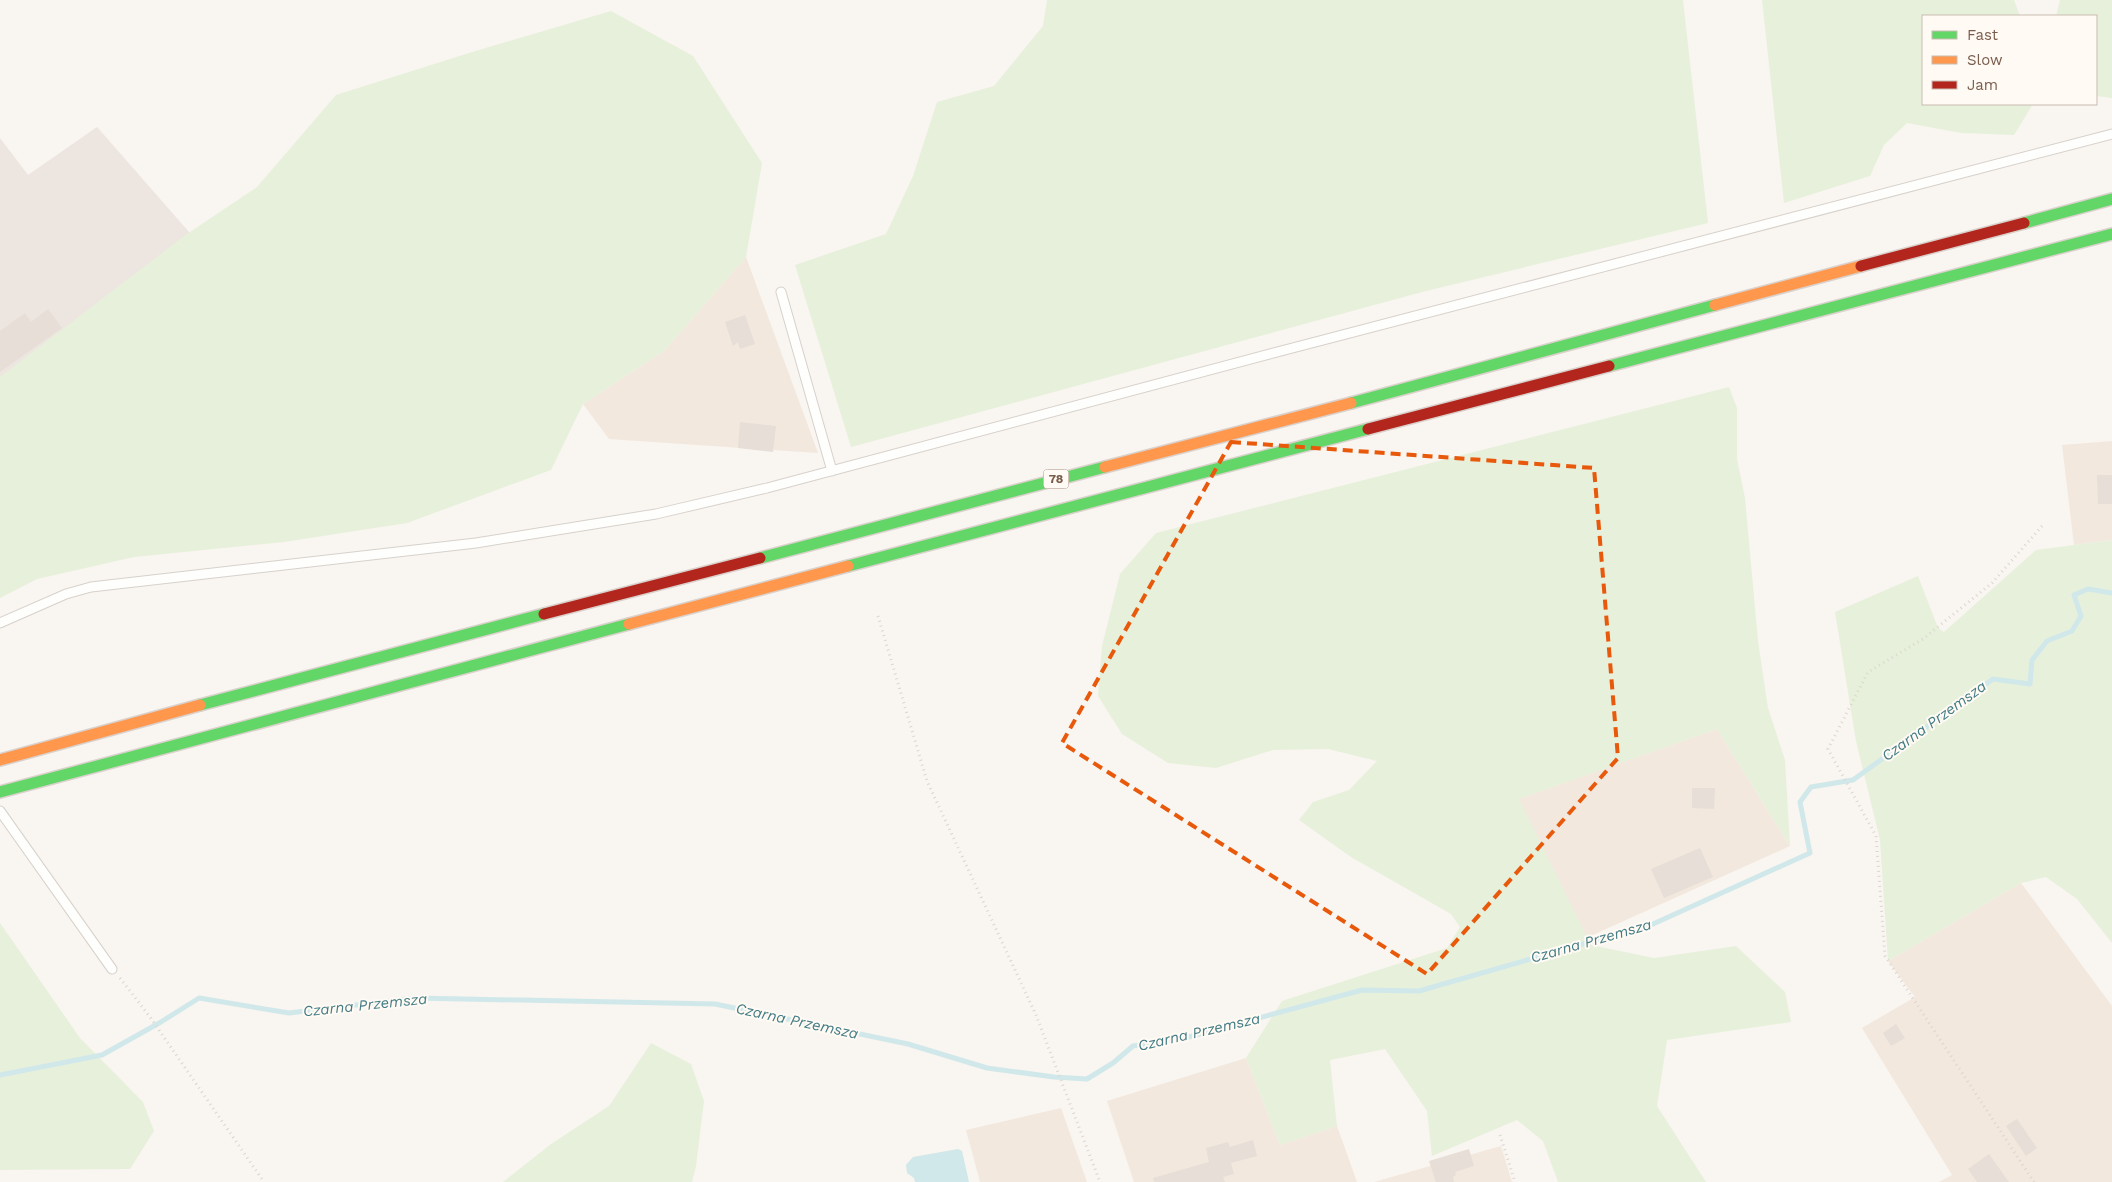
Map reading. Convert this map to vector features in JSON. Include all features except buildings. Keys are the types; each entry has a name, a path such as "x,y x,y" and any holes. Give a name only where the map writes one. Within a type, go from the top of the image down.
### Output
{"main road":[{"name":"78","path":"0,760 149,718 1338,406 2112,199"},
{"name":"78","path":"3,792 525,651 2112,234"}],"lane":[{"path":"0,622 66,594 91,587 476,543 656,514 832,471 1281,351 2112,134"},
{"path":"781,292 832,471"},
{"path":"0,811 112,969"}],"path":[{"path":"2034,1182 1885,956 1876,836 1828,748 1868,672 1923,640 1992,583 2043,525"},
{"path":"878,616 927,781 1036,1015 1100,1182"},
{"path":"112,969 150,1017 264,1182"},
{"path":"1500,1135 1515,1182"}],"highlighted area":[{"path":"1231,442 1594,468 1618,758 1427,974 1062,743"}],"shaded area":[{"path":"97,127 196,240 0,380 0,138 28,175"},
{"path":"746,257 818,453 609,439 583,404 664,351"},
{"path":"2112,441 2112,540 2074,545 2062,445"},
{"path":"1717,729 1790,846 1586,938 1518,799"},
{"path":"2021,883 2112,1006 2112,1182 1939,1182 1952,1175 1862,1028 1915,997 1888,961"},
{"path":"1246,1058 1280,1145 1337,1126 1357,1182 1134,1182 1107,1101"},
{"path":"1061,1108 1087,1182 980,1182 966,1130"},
{"path":"1501,1146 1512,1182 1374,1182"}],"green space":[{"path":"1047,0 1683,0 1708,223 1426,291 851,447 795,265 886,234 913,176 937,102 994,86 1043,26"},
{"path":"1762,0 2014,0 2020,15 1922,15 1922,105 2032,105 2014,135 1961,133 1907,123 1884,145 1870,176 1784,203"},
{"path":"2060,0 2112,0 2112,98 2097,96 2097,15 2056,15"},
{"path":"611,11 693,56 762,163 746,257 664,351 583,404 551,470 407,523 284,542 134,557 37,579 0,598 0,377 184,236 257,187 336,95"},
{"path":"1729,387 1737,408 1737,459 1745,498 1758,641 1768,708 1785,760 1790,846 1717,729 1519,799 1591,945 1654,958 1736,946 1785,992 1791,1022 1667,1040 1657,1106 1706,1182 1558,1182 1543,1141 1517,1120 1432,1156 1427,1111 1385,1049 1330,1060 1337,1126 1280,1145 1246,1058 1282,1001 1447,948 1460,927 1451,914 1351,857 1299,820 1313,802 1349,790 1377,761 1328,749 1273,750 1216,768 1168,763 1122,734 1098,696 1102,646 1120,574 1156,533"},
{"path":"2112,540 2112,943 2077,899 2046,877 2021,883 1888,961 1880,840 1856,741 1835,612 1918,576 1938,628 1944,632 2036,550"},
{"path":"0,923 80,1038 143,1102 154,1131 130,1169 0,1170"},
{"path":"651,1043 691,1064 704,1101 696,1166 692,1182 503,1182 551,1144 609,1106"}],"water":[{"path":"958,1149 962,1151 969,1182 915,1182 914,1178 907,1173 906,1165 913,1157"}],"waterway":[{"name":"Czarna Przemsza","path":"0,1075 102,1055 199,998 289,1013 415,998 715,1004 908,1044 987,1068 1054,1077 1087,1079 1113,1063 1133,1046 1185,1038 1362,990 1419,991 1653,924 1810,853 1800,802 1811,787 1853,780 1993,679 2030,684 2032,660 2047,641 2072,631 2081,616 2074,595 2088,589 2112,593"}],"traffic: fast":[{"path":"2024,223 2112,199"},
{"path":"1609,366 2112,234"},
{"path":"1351,403 1715,305"},
{"path":"848,566 1368,429"},
{"path":"760,558 1105,467"},
{"path":"200,705 544,614"},
{"path":"0,792 629,624"}],"traffic: slow":[{"path":"1715,305 1861,266"},
{"path":"1105,467 1351,403"},
{"path":"629,624 848,566"},
{"path":"0,760 200,705"}],"traffic: jam":[{"path":"1861,266 2024,223"},
{"path":"1368,429 1609,366"},
{"path":"544,614 760,558"}]}
